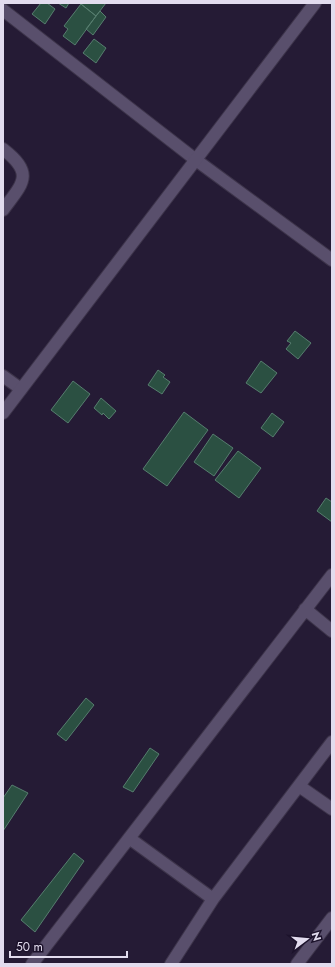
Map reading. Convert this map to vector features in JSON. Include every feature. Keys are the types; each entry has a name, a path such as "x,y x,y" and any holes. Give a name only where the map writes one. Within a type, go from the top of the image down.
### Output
{"street":[{"path":"7,3 3,9 196,160 332,260"},
{"path":"3,413 315,3"},
{"path":"3,149 17,160 23,172 23,184 3,210"},
{"path":"3,376 21,389"},
{"path":"32,964 332,575"},
{"path":"305,610 332,631"},
{"path":"170,964 212,899 332,742"},
{"path":"299,786 332,809"},
{"path":"129,838 212,899"},
{"path":"297,964 332,918"}],"building":[{"path":"41,3 47,3 55,9 45,24 32,14"},
{"path":"58,3 69,3 66,8"},
{"path":"106,3 96,16 81,4"},
{"path":"81,4 96,16 75,45 63,36 68,29 64,26"},
{"path":"100,11 106,17 93,35 86,29"},
{"path":"94,39 106,48 96,63 83,53"},
{"path":"295,331 311,343 298,359 286,349 291,343 287,341"},
{"path":"261,361 277,373 261,393 246,383"},
{"path":"158,370 165,375 163,377 170,382 162,394 148,385"},
{"path":"73,381 90,394 68,423 51,410"},
{"path":"101,398 116,411 109,419 103,413 102,415 94,408"},
{"path":"184,412 208,430 167,486 143,469"},
{"path":"272,413 284,422 273,437 261,428"},
{"path":"213,434 233,448 214,476 194,462"},
{"path":"238,451 261,468 239,498 215,480"},
{"path":"326,498 332,502 332,522 317,511"},
{"path":"86,698 94,705 66,741 57,734"},
{"path":"150,748 159,754 133,792 123,787"},
{"path":"12,785 28,793 3,831 3,798"},
{"path":"74,853 84,861 35,932 21,920"}]}
